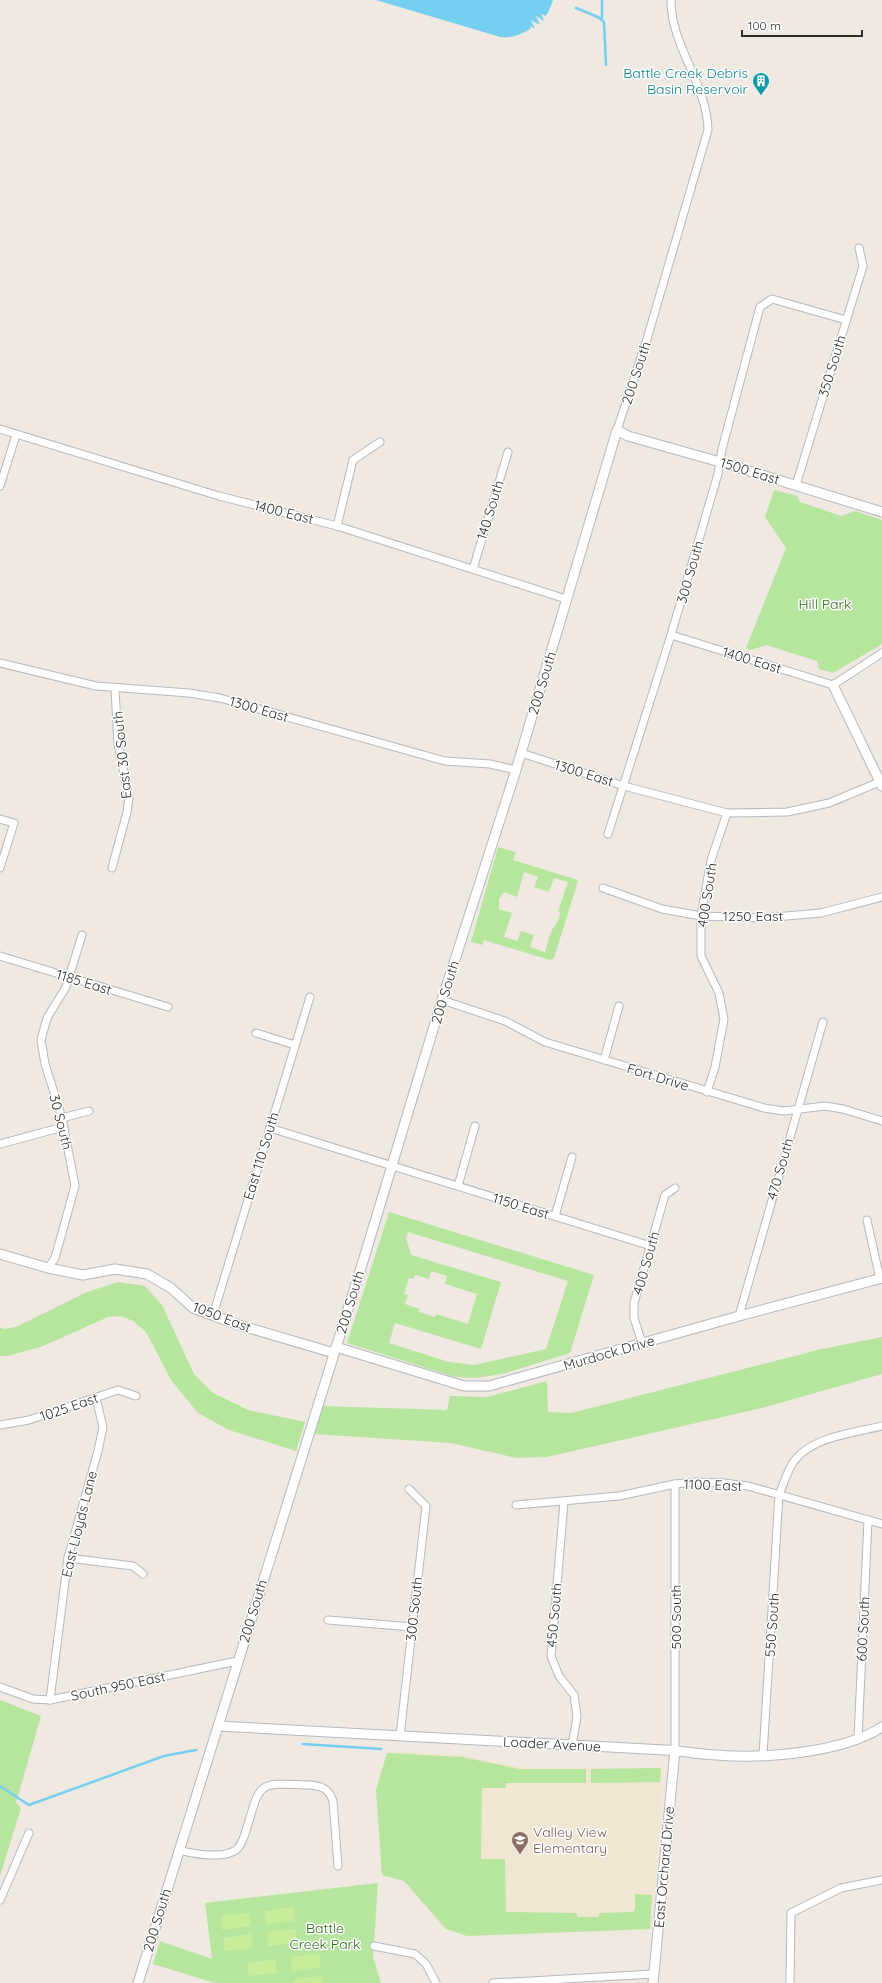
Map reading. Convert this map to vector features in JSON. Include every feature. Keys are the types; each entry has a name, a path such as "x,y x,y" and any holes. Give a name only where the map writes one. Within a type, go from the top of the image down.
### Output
{"street":[{"name":"200 South","path":"138,1983 178,1850 392,1166 442,1000 516,770 566,599 654,316 708,130 706,105 675,31 671,0"},
{"name":"350 South","path":"796,485 864,266 859,248"},
{"name":"300 South","path":"608,834 671,635 718,474 760,307 772,299 846,320"},
{"name":"1400 East","path":"0,429 219,496 337,526 566,599"},
{"name":"1500 East","path":"618,430 628,436 720,462 882,512"},
{"path":"0,486 16,435"},
{"path":"337,526 353,460 380,442"},
{"name":"140 South","path":"472,569 508,452"},
{"name":"1400 East","path":"671,635 833,685"},
{"path":"881,783 833,685 882,653"},
{"name":"1300 East","path":"0,663 96,686 115,689 189,693 220,698 445,761 490,764 516,770"},
{"name":"East 30 South","path":"112,868 127,812 129,798 118,744 115,689"},
{"name":"1300 East","path":"521,753 624,786 727,813 787,812 829,803 881,783"},
{"name":"400 South","path":"707,1092 715,1067 724,1019 718,993 701,956 701,916 711,860 727,813"},
{"path":"0,819 14,823 0,868"},
{"name":"1250 East","path":"603,888 662,909 701,916 763,918 821,913 882,897"},
{"name":"30 South","path":"48,1268 55,1258 75,1186 62,1118 45,1064 41,1040 47,1018 59,1001 69,978 82,935"},
{"name":"1185 East","path":"0,956 168,1007"},
{"name":"East 110 South","path":"213,1315 310,997"},
{"name":"Fort Drive","path":"442,1000 505,1021 545,1042 764,1108 784,1111 825,1106 843,1109 882,1121"},
{"path":"604,1060 619,1006"},
{"name":"470 South","path":"739,1316 823,1022"},
{"path":"256,1033 295,1045"},
{"path":"62,1118 89,1111"},
{"path":"458,1186 475,1126"},
{"path":"0,1144 64,1127"},
{"name":"1150 East","path":"270,1128 651,1246"},
{"path":"555,1216 572,1157"},
{"name":"400 South","path":"642,1343 634,1318 634,1303 665,1195 675,1188"},
{"path":"867,1220 881,1278"},
{"name":"1050 East","path":"0,1254 48,1268 83,1275 115,1269 147,1274 171,1288 192,1308 335,1350"},
{"name":"Murdock Drive","path":"335,1350 464,1386 489,1386 881,1278"},
{"name":"1025 East","path":"0,1425 29,1420 118,1390 136,1396"},
{"name":"East Lloyds Lane","path":"50,1700 68,1558 103,1427 96,1398"},
{"name":"550 South","path":"763,1755 779,1495 790,1466 804,1450 819,1442 882,1426"},
{"name":"1100 East","path":"516,1505 619,1496 676,1484 695,1482 724,1483 748,1486 882,1524"},
{"name":"500 South","path":"675,1750 676,1484"},
{"name":"300 South","path":"400,1736 426,1506 409,1489"},
{"name":"450 South","path":"564,1502 551,1656 559,1676 574,1695 577,1717 572,1745"},
{"name":"600 South","path":"858,1738 868,1520"},
{"path":"68,1558 133,1566 143,1574"},
{"path":"328,1620 412,1627"},
{"name":"South 950 East","path":"0,1686 33,1699 50,1700 237,1661"},
{"name":"Loader Avenue","path":"218,1726 675,1750 718,1755 763,1755 814,1750 858,1738 882,1727"},
{"name":"East Orchard Drive","path":"654,1979 675,1750"},
{"path":"178,1850 196,1854 229,1853 234,1851 242,1842 256,1796 264,1787 276,1784 318,1786 328,1792 333,1801 338,1866"},
{"path":"0,1900 29,1833"},
{"path":"790,1983 791,1913 841,1888 882,1880"},
{"path":"374,1946 415,1954 426,1964 436,1983"},
{"path":"493,1983 654,1979"}],"shaded area":[{"name":"Valley View Elementary","path":"390,1751 463,1755 519,1767 664,1768 652,1929 467,1936 379,1784"}],"green space":[{"name":"Hill Park","path":"774,490 797,496 800,502 841,516 855,511 882,520 882,644 833,673 819,669 817,661 766,645 751,650 746,648 786,548 765,517"},
{"path":"498,847 516,852 513,860 578,881 554,958 550,960 484,940 482,945 471,942","holes":["524,872 538,877 534,887 549,892 554,878 568,882 558,911 560,912 559,919 551,932 545,952 530,947 534,935 521,931 517,941 504,937 512,913 499,909 499,899 504,892 517,897"]},
{"path":"389,1212 594,1275 570,1353 502,1374 475,1378 455,1377 347,1343","holes":["408,1232 568,1281 546,1349 474,1365 449,1362 389,1343 395,1323 481,1349 501,1282 411,1255 406,1238","431,1271 447,1276 445,1284 477,1294 468,1324 436,1314 435,1317 419,1312 420,1309 405,1304 408,1295 404,1294 409,1278 413,1279 415,1275 429,1279"]},
{"path":"118,1282 145,1286 162,1305 194,1374 213,1393 248,1410 305,1422 296,1451 229,1430 198,1413 171,1380 146,1332 133,1321 121,1316 108,1317 41,1347 6,1356 0,1356 0,1327 4,1329 16,1327 87,1292"},
{"path":"882,1337 882,1374 762,1408 547,1457 516,1458 451,1443 314,1434 323,1406 447,1410 450,1396 487,1397 547,1381 548,1412 571,1413 822,1349"},
{"path":"0,1700 41,1716 16,1803 21,1808 0,1876"},
{"path":"387,1753 462,1757 520,1769 586,1769 586,1783 506,1783 506,1788 482,1788 481,1859 505,1859 506,1912 577,1913 577,1917 599,1917 599,1913 633,1912 635,1909 635,1894 652,1895 650,1929 467,1936 446,1929 404,1881 382,1875 376,1790"},
{"path":"661,1768 660,1782 591,1783 591,1769"},
{"name":"Battle Creek Park","path":"378,1883 373,1957 381,1983 215,1983 153,1964 160,1941 212,1959 205,1903"},
{"path":"293,1907 294,1921 266,1924 264,1911"},
{"path":"249,1913 251,1926 222,1930 221,1916"},
{"path":"295,1929 297,1943 268,1946 267,1932"},
{"path":"252,1934 253,1948 225,1951 223,1938"},
{"path":"319,1954 321,1967 292,1971 291,1957"},
{"path":"276,1959 277,1973 249,1976 247,1963"},
{"path":"322,1976 323,1983 294,1983 294,1979"}],"water":[{"path":"376,0 553,0 548,13 545,16 541,13 544,21 536,16 540,25 531,20 535,29 529,25 531,28 517,36 500,37"}],"waterway":[{"path":"602,0 602,19"},
{"path":"576,8 598,17 604,22 606,65"},
{"path":"303,1744 381,1749"},
{"path":"0,1786 29,1805 164,1756 196,1750"}],"place":[{"name":"Battle Creek Debris Basin Reservoir","path":"761,96"},
{"name":"Valley View Elementary","path":"520,1855"}]}
